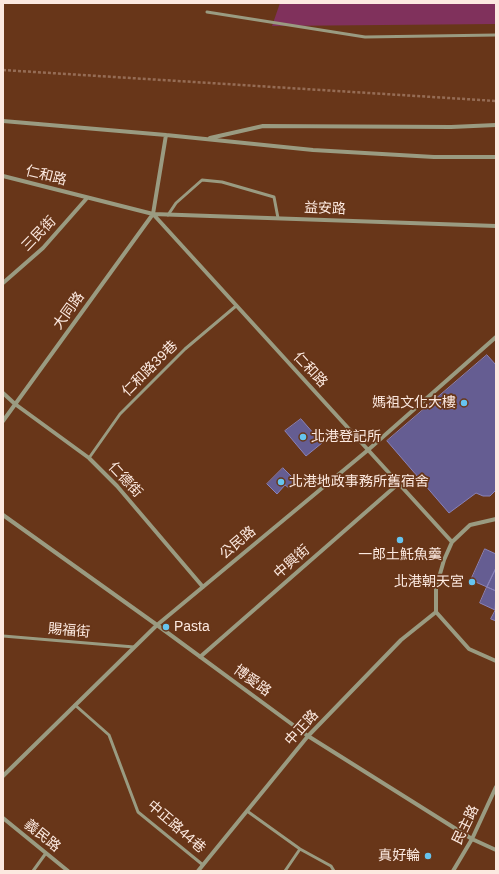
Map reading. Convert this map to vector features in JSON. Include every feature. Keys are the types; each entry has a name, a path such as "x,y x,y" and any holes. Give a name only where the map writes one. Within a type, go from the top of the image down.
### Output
{"street":[{"path":"3,121 166,135 313,150 434,157 496,157"},
{"path":"204,139 263,126 451,127 496,125"},
{"path":"153,214 166,135"},
{"name":"仁和路","path":"3,176 153,214 452,542"},
{"name":"三民街","path":"3,284 43,248 87,198"},
{"name":"益安路","path":"153,214 496,226"},
{"name":"大同路","path":"3,421 153,214"},
{"name":"公民路","path":"3,776 157,625 368,450 496,337"},
{"name":"仁德街","path":"3,393 15,404 89,458 117,486 203,586"},
{"name":"中興街","path":"200,657 398,484"},
{"name":"博愛路","path":"3,515 157,625 308,736 472,839 496,850"},
{"path":"496,519 470,525 452,542 444,560 436,588 436,612 469,649 496,661"},
{"name":"中正路","path":"198,871 308,736 401,640 436,612"},
{"name":"民主路","path":"453,871 472,839 496,787"},
{"name":"義民路","path":"3,818 68,871"}],"lane":[{"path":"207,12 365,37 496,35"},
{"path":"168,214 176,203 202,180 222,182 274,198 278,218"},
{"name":"仁和路39巷","path":"89,458 120,414 185,349 236,306"},
{"name":"賜福街","path":"3,636 134,648"},
{"name":"中正路44巷","path":"75,706 109,736 138,812 203,865"},
{"path":"247,811 300,849 331,866 334,871"},
{"path":"285,871 300,849"},
{"path":"33,871 46,853"}],"path":[{"path":"3,70 496,101"}],"shaded area":[{"path":"280,3 496,3 496,24 272,26"}],"building":[{"name":"媽祖文化大樓","path":"487,355 496,365 496,490 490,496 483,496 476,493 449,513 387,441"},
{"name":"北港登記所","path":"301,419 322,443 306,456 285,431"},
{"name":"北港地政事務所舊宿舍","path":"283,468 296,481 289,488 285,485 277,494 267,484"},
{"path":"485,549 496,554 496,568 487,587 471,580"},
{"path":"496,568 496,591 487,587"},
{"path":"487,587 496,591 495,610 480,603"},
{"path":"496,609 496,621 491,619"}],"place":[{"name":"媽祖文化大樓","path":"464,403"},
{"name":"北港登記所","path":"303,437"},
{"name":"北港地政事務所舊宿舍","path":"281,482"},
{"name":"一郎土魠魚羹","path":"400,540"},
{"name":"北港朝天宮","path":"472,582"},
{"name":"Pasta","path":"166,627"},
{"name":"真好輪","path":"428,856"}]}
